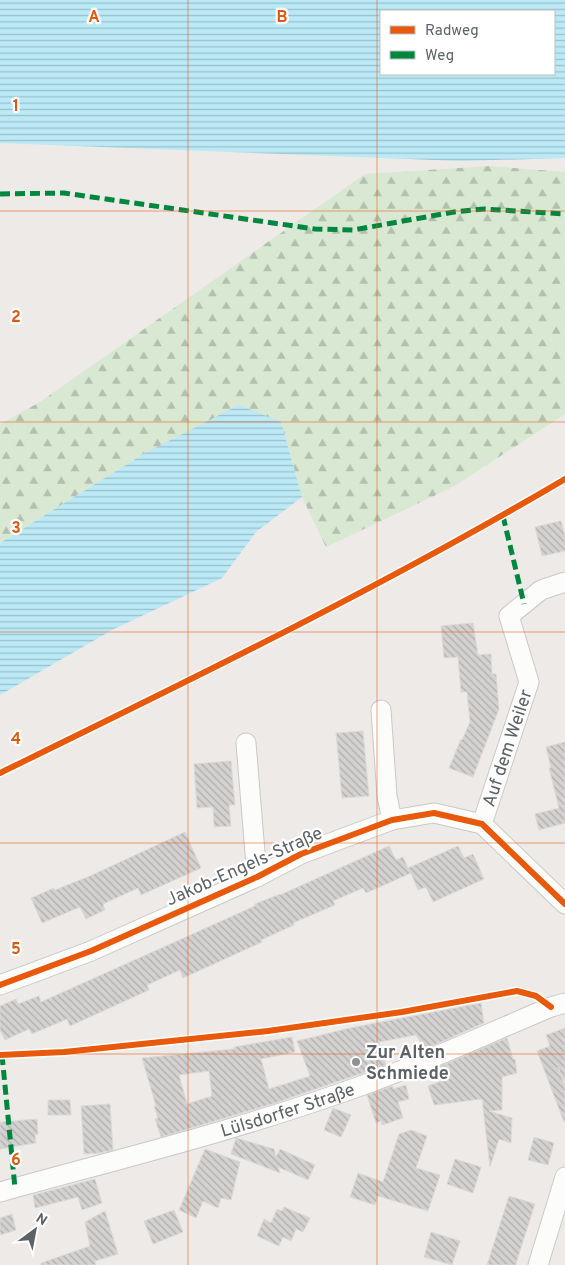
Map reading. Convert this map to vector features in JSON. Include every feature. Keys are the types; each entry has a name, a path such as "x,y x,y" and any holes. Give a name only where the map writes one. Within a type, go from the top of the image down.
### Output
{"street":[{"name":"Auf dem Weiler","path":"482,824 529,682 509,616 541,590 565,582"},
{"path":"381,710 387,796 392,820"},
{"path":"246,742 257,877"},
{"name":"Jakob-Engels-Straße","path":"0,985 91,950 257,877 301,854 392,820 434,813 482,824"},
{"path":"482,824 565,904"},
{"name":"Lülsdorfer Straße","path":"0,1192 162,1149 309,1104 412,1067 551,1007 565,1003"},
{"path":"538,1265 565,1178"}],"green space":[{"path":"490,166 565,172 565,414 453,487 326,547 302,497 281,422 145,453 0,543 0,424 40,402 365,174"}],"water":[{"path":"0,0 565,0 565,158 460,161 0,143"},
{"path":"239,405 281,422 302,497 256,532 222,578 112,630 0,695 0,543 145,453"}],"building":[{"path":"561,521 565,536 565,551 542,556 535,527"},
{"path":"473,623 478,655 491,654 492,674 496,674 499,709 473,777 449,768 470,722 467,692 461,692 458,657 444,658 441,626"},
{"path":"363,731 369,796 342,798 336,733"},
{"path":"565,742 565,823 539,830 535,814 559,808 546,747"},
{"path":"231,761 235,805 229,805 231,826 214,827 213,807 197,808 194,764"},
{"path":"185,832 201,868 141,895 138,888 103,904 105,910 86,919 80,907 42,923 31,898 90,876"},
{"path":"389,846 396,860 403,857 408,868 458,846 464,858 473,854 484,879 433,902 426,887 418,890 411,873 366,893 363,888 333,901 335,905 293,923 294,925 261,940 262,942 183,978 180,970 147,985 149,990 70,1026 67,1019 32,1034 29,1029 5,1040 0,1030 0,1006 16,999 18,1004 39,996 41,1002 255,906 255,904 280,895"},
{"path":"481,1003 484,1023 425,1049 416,1035 379,1042 386,1065 272,1104 161,1137 155,1119 158,1118 154,1106 156,1106 142,1058 234,1049 234,1047 292,1037 295,1052 261,1059 269,1089 310,1076 297,1041 350,1028","holes":["209,1071 212,1096 187,1104 179,1075"]},
{"path":"565,1028 565,1081 563,1081 565,1086 564,1122 537,1051 550,1046 546,1035"},
{"path":"507,1038 513,1059 515,1059 517,1073 502,1077 502,1110 489,1111 512,1118 511,1143 499,1139 490,1167 482,1099 434,1105 428,1086 444,1080 439,1067"},
{"path":"406,1085 409,1099 398,1102 403,1118 382,1125 381,1121 376,1123 367,1095 393,1086 393,1089"},
{"path":"48,1100 70,1100 71,1115 48,1115"},
{"path":"110,1104 113,1150 84,1154 81,1106"},
{"path":"333,1108 351,1115 341,1137 324,1130"},
{"path":"37,1119 38,1134 35,1135 36,1143 0,1149 0,1122"},
{"path":"411,1130 427,1136 416,1168 440,1175 428,1211 378,1196 375,1205 350,1197 358,1173 383,1182 399,1134"},
{"path":"534,1137 554,1143 548,1165 528,1160"},
{"path":"236,1138 274,1149 276,1157 280,1149 315,1165 308,1180 278,1167 280,1173 231,1154"},
{"path":"205,1149 240,1162 231,1200 221,1198 218,1208 203,1201 196,1218 179,1210"},
{"path":"455,1159 481,1167 473,1193 447,1184"},
{"path":"95,1179 102,1203 82,1210 78,1197 35,1208 33,1195"},
{"path":"509,1196 535,1204 516,1265 487,1265"},
{"path":"284,1207 310,1218 303,1232 296,1229 291,1241 283,1237 279,1246 257,1236 264,1219 271,1223 277,1209 282,1211"},
{"path":"174,1210 183,1232 153,1244 144,1221"},
{"path":"105,1211 118,1254 95,1261 96,1265 41,1265 41,1263 90,1246 85,1222"},
{"path":"12,1214 16,1230 0,1235 0,1218"},
{"path":"431,1232 460,1241 452,1265 424,1257"}],"marked path":[{"path":"0,194 64,193 315,229 353,230 454,212 484,209 565,214"},
{"path":"503,516 524,604"},
{"path":"2,1055 15,1188"}],"cycle path":[{"path":"0,773 285,632 496,519 565,479"},
{"path":"0,985 91,951 257,877 301,854 392,820 434,813 482,824 565,904"},
{"path":"0,1055 64,1052 268,1031 402,1012 517,991 536,996 551,1007"}],"place":[{"name":"Zur Alten Schmiede","path":"356,1062"}]}
